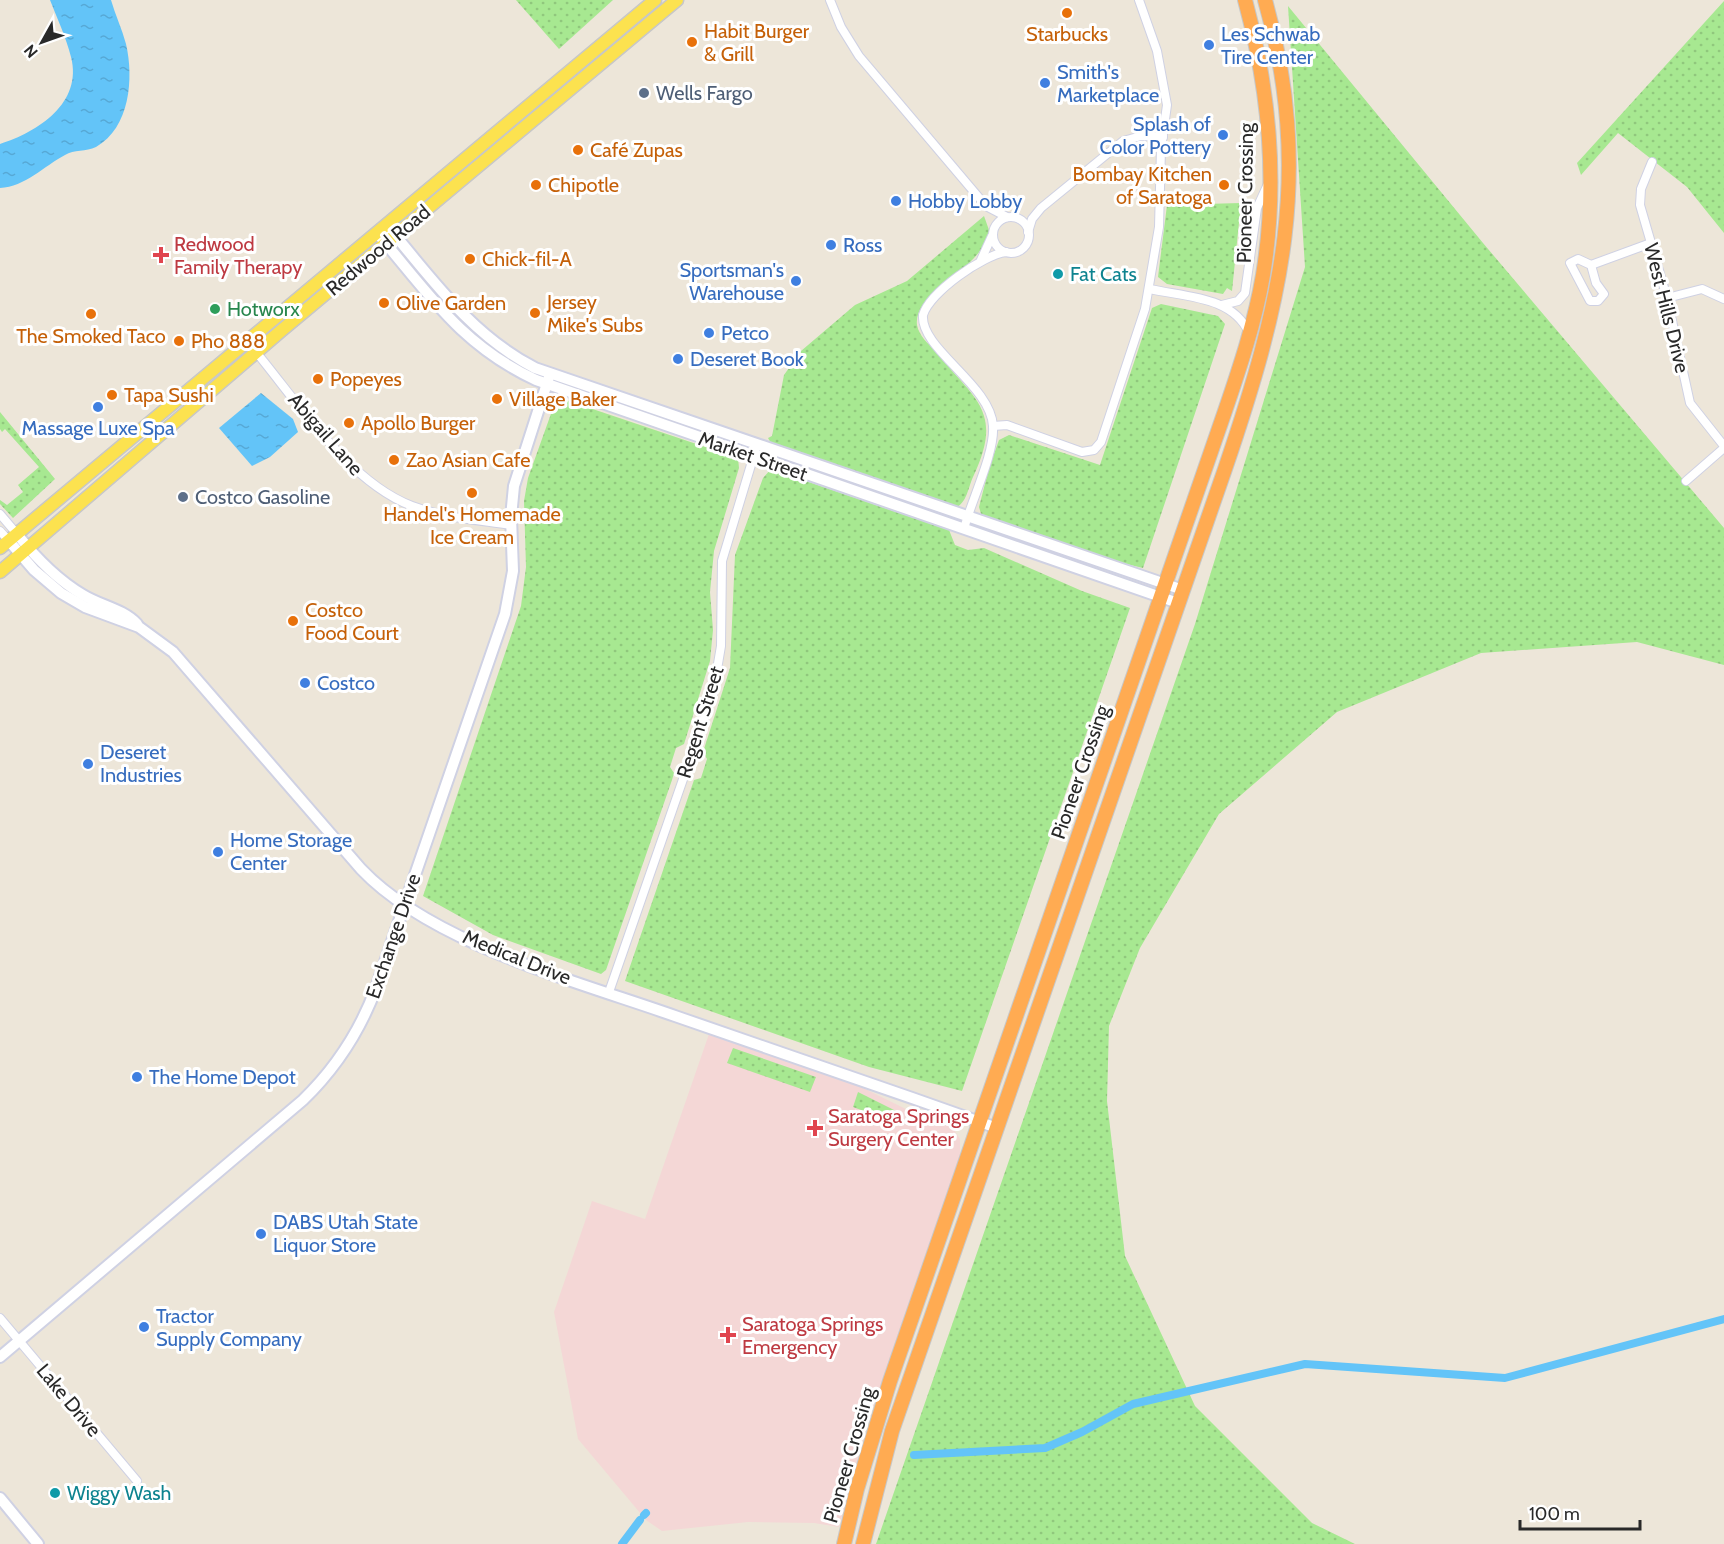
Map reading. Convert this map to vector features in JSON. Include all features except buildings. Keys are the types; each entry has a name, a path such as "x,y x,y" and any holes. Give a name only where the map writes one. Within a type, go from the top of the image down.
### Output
{"highway":[{"name":"Pioneer Crossing","path":"844,1544 860,1478 886,1391 1163,591 1249,334 1264,264 1269,183 1264,87 1245,0"},
{"path":"1256,0 1282,82"},
{"name":"Pioneer Crossing","path":"863,1544 892,1431 1252,389 1276,300 1286,235 1289,186 1288,137 1282,82 1265,0"}],"main road":[{"name":"Redwood Road","path":"8,541 655,0"},
{"name":"Redwood Road","path":"0,572 256,352 677,0"}],"street":[{"path":"830,0 841,27 855,51 986,206 992,218 996,245 1006,252"},
{"path":"993,426 1007,425 1082,452 1097,447 1101,442 1137,339 1150,289 1159,227 1163,137 1167,113 1166,96 1156,51 1139,0"},
{"path":"981,260 998,222 1010,217 1028,215 1041,208 1123,141 1141,136 1163,137"},
{"name":"West Hills Drive","path":"1652,162 1645,174 1640,205 1667,298 1690,403 1724,447"},
{"path":"1222,305 1238,301 1245,293 1257,208 1269,183"},
{"path":"986,206 1023,222 1028,232"},
{"path":"964,529 992,441 993,426 985,401 928,334 923,320 930,302 981,260 1023,248 1032,219 1041,208"},
{"name":"Market Street","path":"382,229 467,337 499,361 756,457 964,529 1181,596"},
{"path":"1591,265 1596,283 1604,294 1598,301 1590,301 1570,263 1578,259 1591,265 1652,243"},
{"path":"1150,289 1222,305 1236,314 1249,334"},
{"path":"1667,298 1702,289 1724,299"},
{"name":"Abigail Lane","path":"256,352 345,459 381,490 403,503 436,514 512,525"},
{"name":"Market Street","path":"548,379 757,445 967,517 1163,591"},
{"name":"Exchange Drive","path":"0,1357 295,1107 343,1054 363,1019 505,614 513,571 512,525 516,476 548,379"},
{"name":"Regent Street","path":"609,992 714,687 722,646 722,561 729,533 756,457 757,445"},
{"path":"1686,481 1724,447"},
{"path":"0,514 8,541"},
{"path":"0,531 8,541"},
{"name":"Medical Drive","path":"8,541 73,589 126,615 182,660 361,869 380,887 405,904 490,950 997,1128"},
{"name":"Lake Drive","path":"0,1318 137,1481"},
{"path":"0,1498 38,1544"}],"shaded area":[{"name":"Saratoga Springs Emergency","path":"709,1034 857,1085 914,1113 946,1124 960,1139 960,1155 867,1425 839,1527 814,1523 748,1522 662,1531 646,1520 578,1439 554,1312 592,1201 645,1219"}],"green space":[{"path":"516,0 613,0 559,49"},
{"path":"1724,1 1724,233 1687,187 1618,133 1581,175 1577,163"},
{"path":"1288,6 1483,243 1724,528 1724,665 1637,642 1481,653 1337,712 1219,814 1140,948 1109,1026 1107,1101 1125,1256 1195,1406 1312,1523 1355,1544 876,1544 1195,624 1305,267"},
{"path":"1241,203 1232,291 1227,288 1223,294 1167,284 1158,277 1167,205"},
{"path":"984,216 989,230 984,244 963,269 926,301 919,313 917,325 924,339 973,395 981,408 985,421 986,436 982,455 962,503 955,508 772,445 768,438 772,436 784,375 801,351 855,305 907,281"},
{"path":"1161,304 1218,316 1225,324 1143,568 1089,555 982,517 979,507 989,468 999,440 1009,435 1100,465 1152,308"},
{"path":"557,397 738,458 739,468 714,551 710,592 713,630 710,661 684,744 676,748 670,767 674,773 672,780 606,970 601,974 493,935 423,896 521,606 526,567 524,501 528,478"},
{"path":"0,412 55,479 13,518 0,504 0,500 7,505 23,492 18,485 39,467 5,429 2,432"},
{"path":"771,469 949,530 955,545 968,550 984,548 1082,591 1130,608 962,1091 869,1067 625,981 694,780 701,778 707,759 703,752 730,668 735,555 763,478"},
{"path":"733,1048 816,1077 810,1092 727,1063"},
{"path":"858,1092 900,1113 896,1123 853,1107"}],"water":[{"path":"50,0 111,0 128,57 127,101 116,128 96,147 69,153 26,180 0,188 0,144 29,132 42,123 64,102 70,88 73,73 71,57"},
{"path":"261,393 293,419 298,432 270,457 252,466 219,428"}],"waterway":[{"path":"914,1455 1045,1448 1082,1432 1133,1404 1305,1364 1505,1378 1724,1319"},
{"path":"622,1544 640,1520"}],"place":[{"name":"Starbucks","path":"1067,13"},
{"name":"Habit Burger & Grill","path":"692,42"},
{"name":"Les Schwab Tire Center","path":"1209,45"},
{"name":"Smith's Marketplace","path":"1045,83"},
{"name":"Wells Fargo","path":"644,93"},
{"name":"Splash of Color Pottery","path":"1223,135"},
{"name":"Café Zupas","path":"578,150"},
{"name":"Chipotle","path":"536,185"},
{"name":"Bombay Kitchen of Saratoga","path":"1224,185"},
{"name":"Hobby Lobby","path":"896,201"},
{"name":"Ross","path":"831,245"},
{"name":"Redwood Family Therapy","path":"161,255"},
{"name":"Chick-fil-A","path":"470,259"},
{"name":"Fat Cats","path":"1058,274"},
{"name":"Sportsman's Warehouse","path":"796,281"},
{"name":"Olive Garden","path":"384,303"},
{"name":"Hotworx","path":"215,309"},
{"name":"Jersey Mike's Subs","path":"535,313"},
{"name":"The Smoked Taco","path":"91,314"},
{"name":"Petco","path":"709,333"},
{"name":"Pho 888","path":"179,341"},
{"name":"Deseret Book","path":"678,359"},
{"name":"Popeyes","path":"318,379"},
{"name":"Tapa Sushi","path":"112,395"},
{"name":"Village Baker","path":"497,399"},
{"name":"Massage Luxe Spa","path":"98,407"},
{"name":"Apollo Burger","path":"349,423"},
{"name":"Zao Asian Cafe","path":"394,460"},
{"name":"Handel's Homemade Ice Cream","path":"472,493"},
{"name":"Costco Gasoline","path":"183,497"},
{"name":"Costco Food Court","path":"293,621"},
{"name":"Costco","path":"305,683"},
{"name":"Deseret Industries","path":"88,764"},
{"name":"Home Storage Center","path":"218,852"},
{"name":"The Home Depot","path":"137,1077"},
{"name":"Saratoga Springs Surgery Center","path":"815,1128"},
{"name":"DABS Utah State Liquor Store","path":"261,1234"},
{"name":"Tractor Supply Company","path":"144,1327"},
{"name":"Saratoga Springs Emergency","path":"728,1335"},
{"name":"Wiggy Wash","path":"55,1493"}]}
